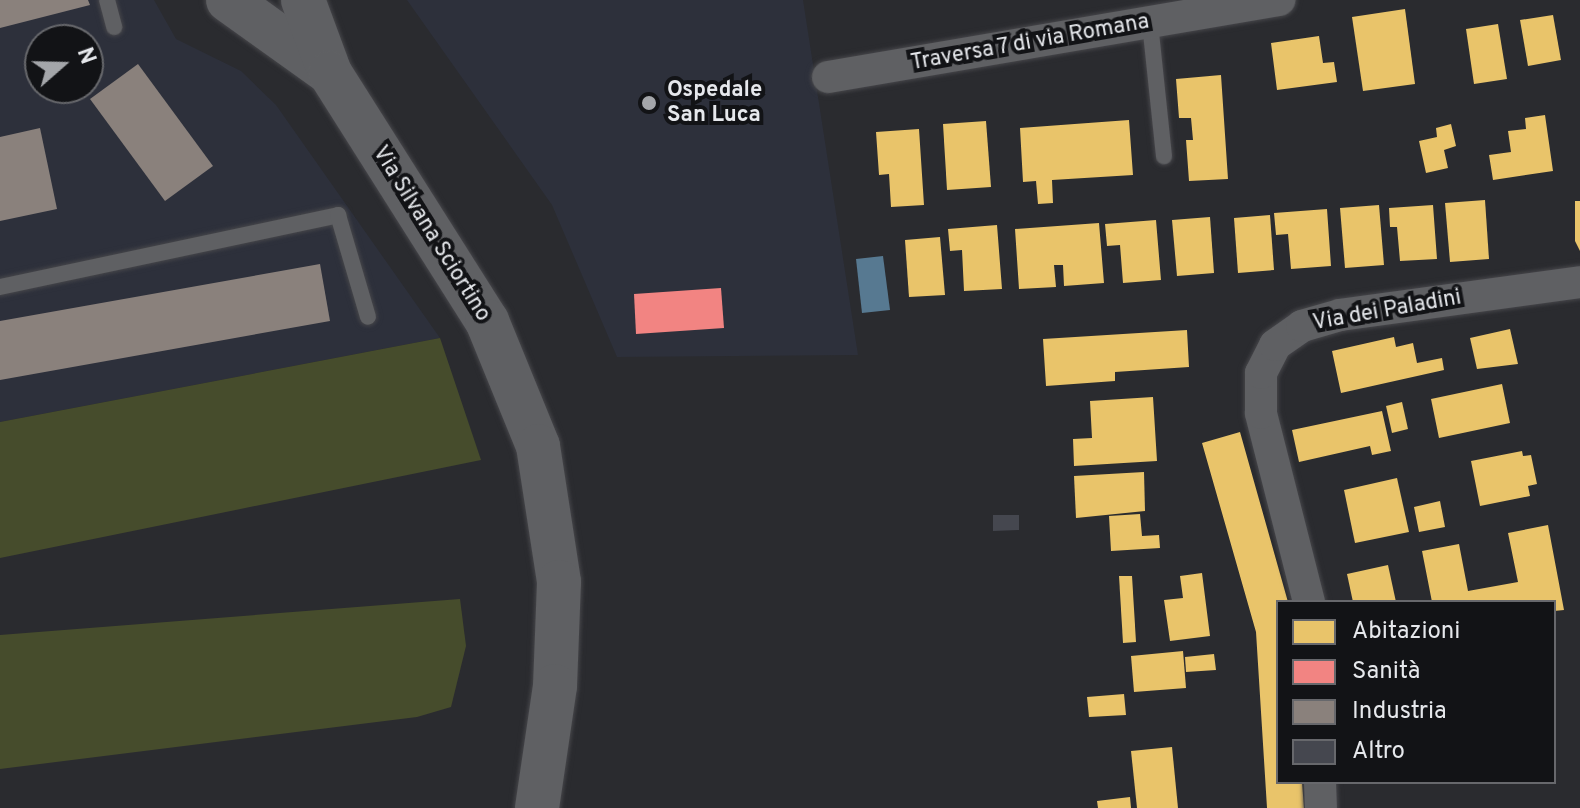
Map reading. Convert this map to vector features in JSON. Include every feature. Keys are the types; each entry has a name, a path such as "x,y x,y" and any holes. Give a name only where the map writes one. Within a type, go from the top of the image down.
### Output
{"street":[{"path":"228,0 330,73"},
{"name":"Via Silvana Sciortino","path":"303,0 330,73 465,280 511,373 538,446 559,582 555,686 537,808"},
{"name":"Traversa 7 di via Romana","path":"828,77 1279,0"},
{"name":"Via dei Paladini","path":"1308,600 1261,413 1261,373 1275,345 1302,326 1340,315 1580,282"},
{"path":"1320,784 1321,808"}],"lane":[{"path":"107,0 114,27"},
{"path":"1150,23 1164,156"},
{"path":"0,287 338,215 368,317"}],"shaded area":[{"path":"0,0 154,0 176,39 241,71 276,105 440,338 0,422"},
{"name":"Ospedale San Luca","path":"407,0 803,0 858,355 617,357 552,205"}],"green space":[{"path":"440,338 481,460 0,558 0,422"},
{"path":"460,599 466,646 451,707 417,717 0,769 0,635"}],"water":[{"path":"883,256 890,310 862,313 856,259"}],"building: Abitazioni":[{"path":"1405,9 1415,84 1363,91 1352,17"},
{"path":"1553,15 1561,60 1528,66 1520,20"},
{"path":"1498,24 1507,79 1474,84 1466,29"},
{"path":"1319,36 1323,63 1334,62 1337,82 1277,90 1271,43"},
{"path":"1221,75 1228,179 1189,181 1186,140 1193,140 1191,118 1179,118 1176,79"},
{"path":"1545,115 1553,171 1493,180 1489,155 1511,152 1508,131 1526,129 1525,118"},
{"path":"1129,120 1133,175 1052,180 1053,203 1038,204 1036,181 1023,182 1020,128"},
{"path":"986,121 991,187 947,190 943,124"},
{"path":"1451,124 1456,146 1444,150 1448,168 1426,173 1419,141 1437,137 1436,128"},
{"path":"919,129 924,205 891,207 889,174 879,175 876,132"},
{"path":"1485,200 1489,259 1450,262 1445,203"},
{"path":"1575,201 1580,201 1580,251 1575,241"},
{"path":"1379,205 1384,265 1345,268 1340,208"},
{"path":"1433,205 1437,259 1400,261 1397,227 1390,227 1389,208"},
{"path":"1327,209 1331,266 1291,269 1288,234 1276,235 1274,213"},
{"path":"1270,215 1274,270 1238,273 1234,218"},
{"path":"1210,217 1214,273 1177,276 1172,220"},
{"path":"1156,220 1161,280 1123,283 1120,245 1107,246 1105,224"},
{"path":"1099,223 1104,283 1064,286 1063,265 1054,265 1056,287 1019,289 1015,229"},
{"path":"997,225 1002,289 964,291 962,250 950,251 948,229"},
{"path":"940,237 945,295 909,297 905,240"},
{"path":"1510,329 1518,364 1477,369 1470,338"},
{"path":"1187,330 1189,367 1115,372 1115,381 1046,386 1043,339"},
{"path":"1394,337 1396,347 1413,343 1417,363 1442,358 1444,370 1341,393 1332,351"},
{"path":"1502,384 1510,423 1439,438 1431,399"},
{"path":"1153,397 1157,461 1074,466 1073,439 1092,438 1090,401"},
{"path":"1402,402 1408,429 1392,433 1386,406"},
{"path":"1382,411 1391,451 1372,455 1370,446 1299,462 1292,430"},
{"path":"1240,432 1287,600 1276,600 1276,784 1302,784 1304,808 1267,808 1256,632 1202,443"},
{"path":"1522,451 1523,456 1531,455 1537,484 1528,486 1530,496 1480,506 1471,461"},
{"path":"1144,472 1145,511 1076,518 1074,476"},
{"path":"1397,478 1409,532 1355,543 1344,490"},
{"path":"1440,501 1445,527 1419,532 1414,507"},
{"path":"1140,514 1142,536 1159,535 1160,548 1111,551 1109,516"},
{"path":"1548,525 1564,610 1556,611 1556,600 1432,600 1422,551 1459,544 1468,591 1518,582 1508,533"},
{"path":"1388,565 1396,600 1353,600 1347,574"},
{"path":"1202,573 1210,636 1170,641 1164,600 1183,598 1180,576"},
{"path":"1119,576 1132,576 1136,642 1123,643"},
{"path":"1183,651 1186,688 1134,692 1131,656"},
{"path":"1214,654 1216,670 1186,672 1185,657"},
{"path":"1124,694 1126,715 1089,717 1087,697"},
{"path":"1172,747 1178,808 1137,808 1131,751"},
{"path":"1130,797 1131,808 1098,808 1097,801"}],"building: Sanità":[{"path":"721,288 724,328 636,334 634,294"}],"building: Industria":[{"path":"0,0 88,0 90,5 0,28"},
{"path":"138,64 213,166 165,201 94,104 104,104 104,89"},
{"path":"40,128 57,209 0,221 0,137"},
{"path":"320,264 330,321 0,380 0,321"}],"building: Altro":[{"path":"993,515 1019,515 1019,530 993,531"}],"place":[{"name":"Ospedale San Luca","path":"649,103"}]}
